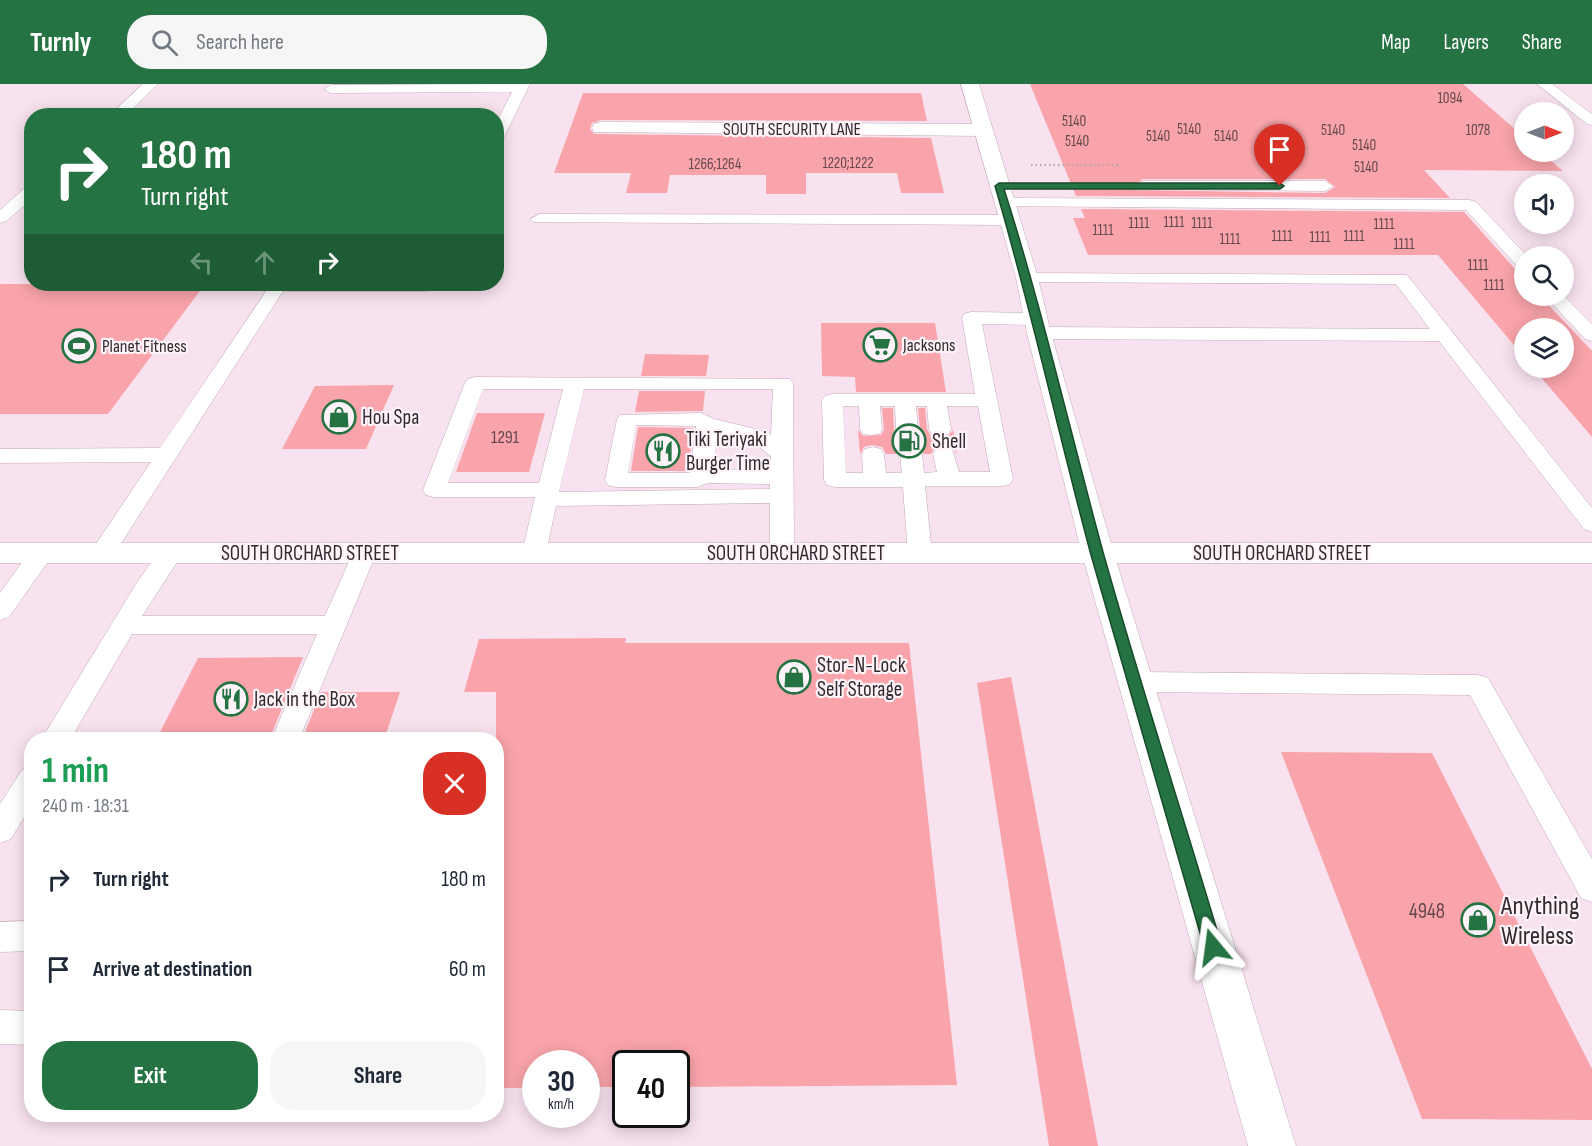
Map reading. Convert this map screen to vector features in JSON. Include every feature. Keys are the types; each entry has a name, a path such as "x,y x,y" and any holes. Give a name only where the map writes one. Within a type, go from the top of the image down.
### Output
{"street":[{"path":"970,84 1006,199 1037,326 1098,554 1272,1146"},
{"name":"SOUTH SECURITY LANE","path":"601,128 983,130"},
{"name":"SOUTH ORCHARD STREET","path":"0,554 1592,552"}],"lane":[{"path":"125,108 151,84"},
{"path":"334,84 331,89 522,86 504,123"},
{"path":"1544,84 1567,102"},
{"path":"1574,105 1592,105"},
{"path":"1574,107 1592,121"},
{"path":"1127,186 1324,186"},
{"path":"0,218 24,197"},
{"path":"539,219 1006,199 1470,205 1514,252"},
{"path":"1027,278 1401,279 1592,524"},
{"path":"102,553 275,291"},
{"path":"1564,306 1592,335"},
{"path":"988,400 832,400 836,480 1002,479 988,400 970,318 1037,326 1444,335"},
{"path":"781,487 547,494 434,490 475,383 783,383 780,453 781,487 782,553"},
{"path":"534,553 575,383"},
{"path":"869,400 871,429"},
{"path":"905,400 907,429"},
{"path":"936,400 940,429"},
{"path":"707,424 701,476 697,480 616,480 627,419 701,419 707,424 760,436 780,453"},
{"path":"873,454 874,480"},
{"path":"911,454 920,554"},
{"path":"944,454 949,479"},
{"path":"0,456 166,455"},
{"path":"701,476 781,487"},
{"path":"0,611 42,553"},
{"path":"60,732 171,553"},
{"path":"288,732 364,554"},
{"path":"124,626 334,625"},
{"path":"1136,682 1478,685 1592,888"},
{"path":"0,830 24,791"},
{"path":"0,937 24,936"},
{"path":"0,1027 24,1028"}],"building":[{"path":"1030,84 1463,84 1514,128 1514,162 1553,162 1563,171 1424,170 1450,198 1076,196","holes":["1143,179 1325,179 1335,187 1325,193 1135,190 1133,186"]},
{"path":"583,93 921,93 927,121 601,120 592,123 590,129 594,134 931,138 944,193 901,193 897,173 806,173 806,194 766,194 766,175 670,175 667,193 626,193 631,173 554,173"},
{"path":"1081,209 1464,212 1514,268 1514,306 1549,306 1561,318 1514,318 1514,345 1438,255 1088,255 1073,218 1085,218"},
{"name":"Planet Fitness","path":"0,284 24,284 24,291 200,291 108,414 0,414"},
{"name":"Jacksons","path":"821,323 935,323 946,392 856,392 855,377 822,376"},
{"path":"1574,332 1592,351 1592,437 1542,378 1574,378"},
{"path":"645,354 709,355 706,376 641,376"},
{"name":"Hou Spa","path":"394,385 366,449 282,449 315,386"},
{"path":"639,391 705,391 703,411 635,412"},
{"path":"882,408 893,408 894,430 899,436 907,437 917,435 920,429 918,408 925,408 927,429 930,435 948,436 953,430 957,454 953,447 945,445 935,447 931,454 924,454 920,447 912,445 902,447 898,454 886,454 882,447 872,445 864,447 860,454 858,430 863,436 881,435 884,429"},
{"path":"477,413 545,413 529,472 456,472"},
{"name":"Tiki Teriyaki Burger Time","path":"638,427 693,428 688,471 631,471"},
{"path":"626,638 625,643 909,643 957,1085 690,1087 690,1050 612,1050 612,1087 600,1087 600,1050 522,1050 522,1088 504,1088 504,732 496,732 496,692 464,692 479,639"},
{"name":"Jack in the Box","path":"303,657 272,732 160,732 198,658"},
{"path":"1011,677 1098,1146 1049,1146 977,683"},
{"path":"321,692 400,692 387,732 305,732"},
{"path":"1281,752 1432,753 1592,1069 1592,1120 1422,1119"}],"place":[{"name":"Jacksons","path":"880,345"},
{"name":"Planet Fitness","path":"79,346"},
{"name":"Hou Spa","path":"339,417"},
{"name":"Shell","path":"909,441"},
{"name":"Tiki Teriyaki Burger Time","path":"663,451"},
{"name":"Stor-N-Lock Self Storage","path":"794,677"},
{"name":"Jack in the Box","path":"231,699"},
{"name":"Anything Wireless","path":"1478,920"}],"route":[{"path":"1213,947 1098,554 1039,333 1027,278 999,186 1280,186"}]}
